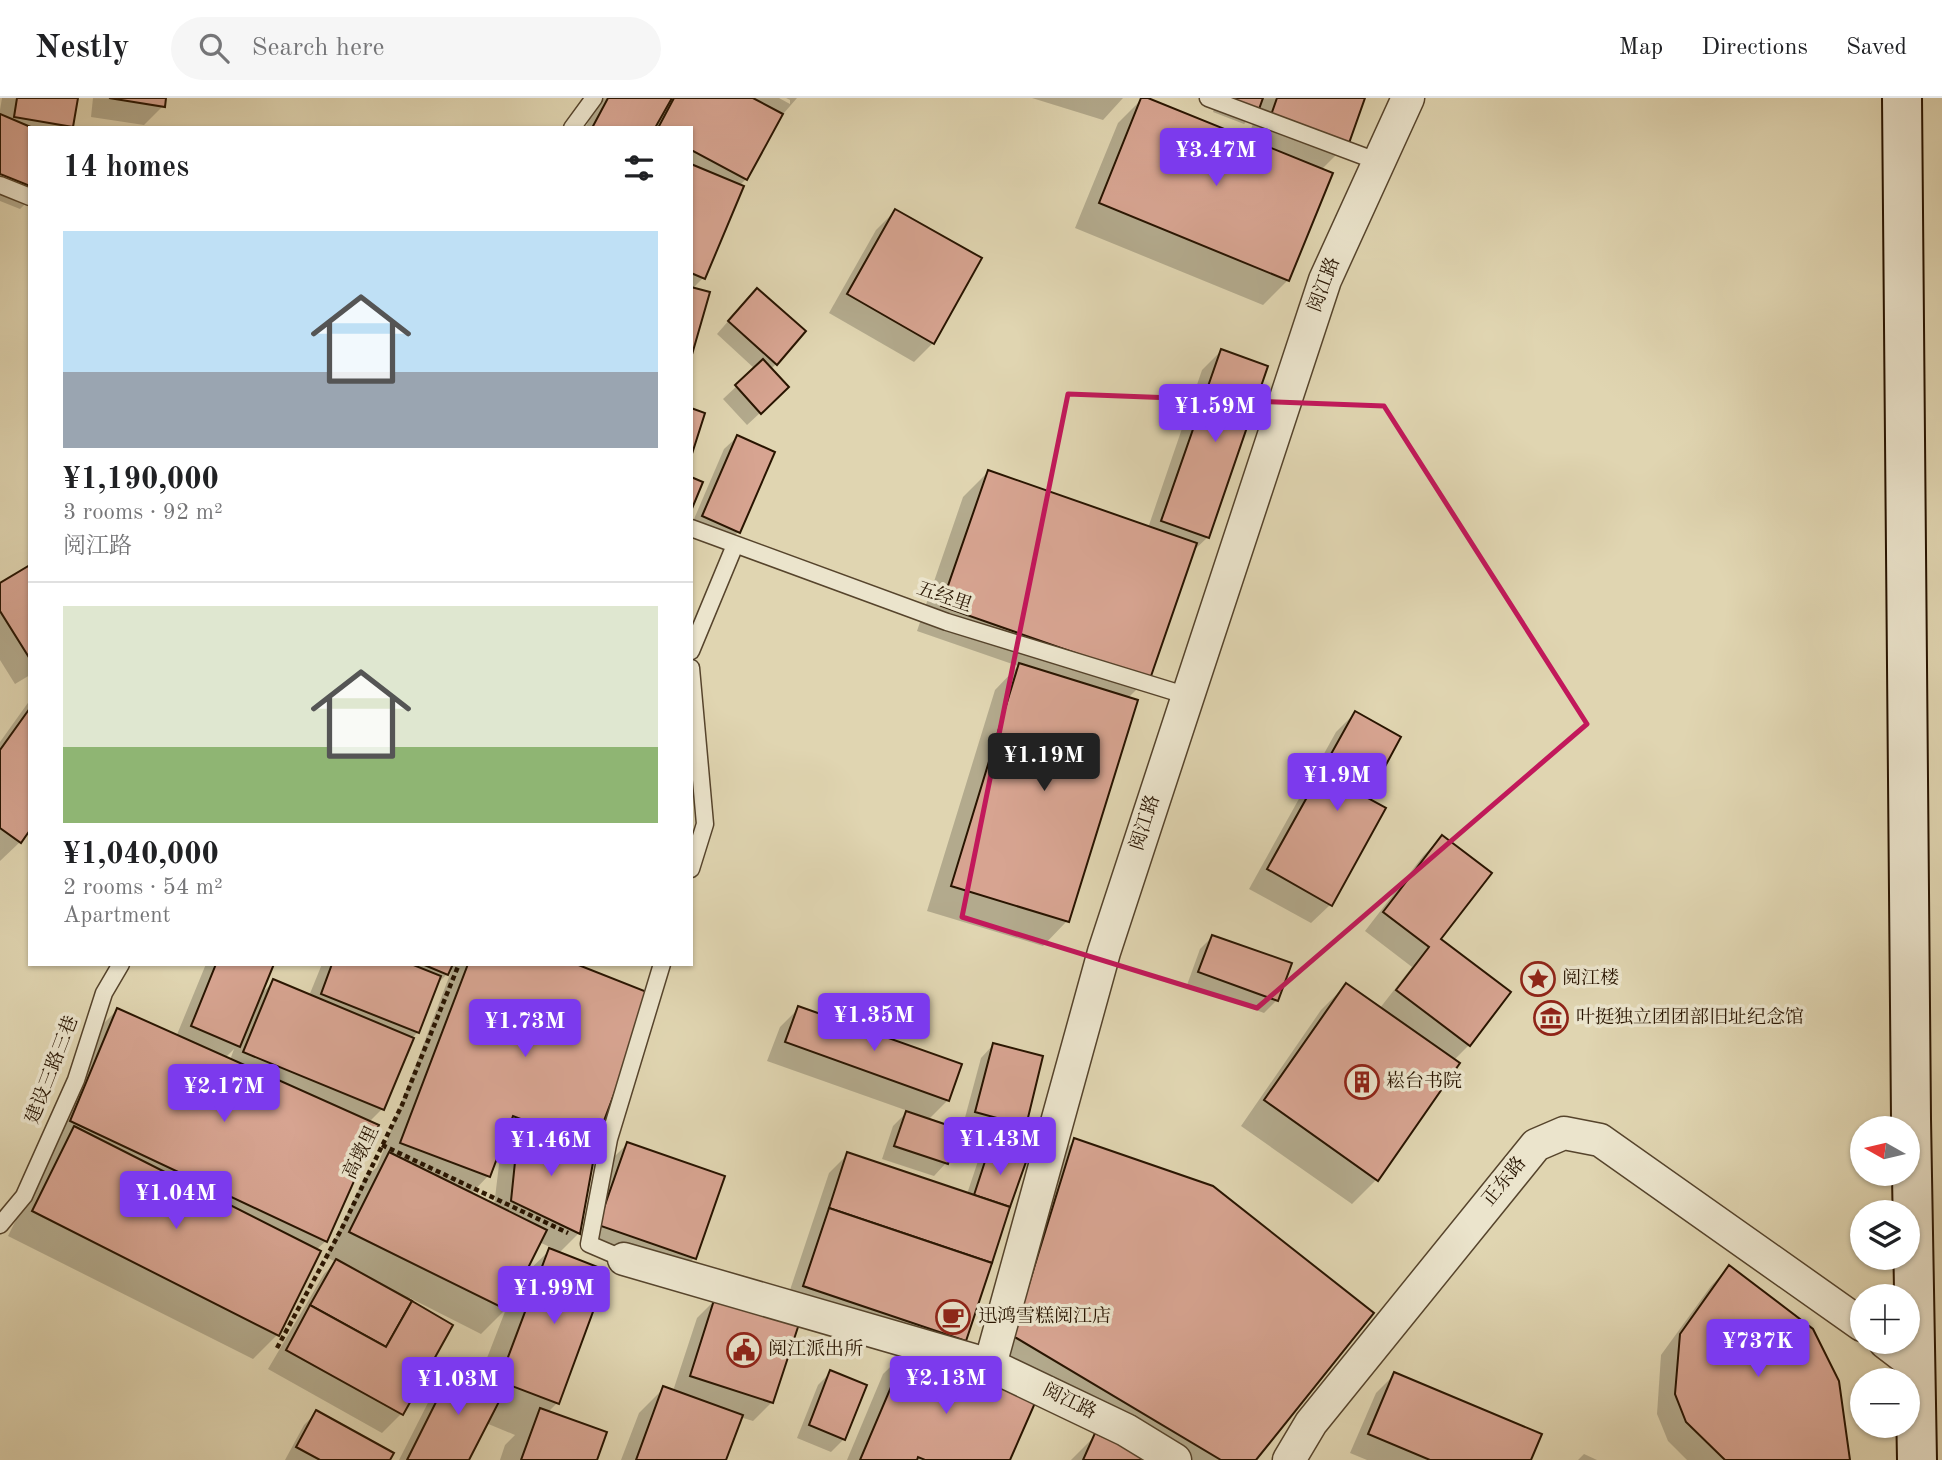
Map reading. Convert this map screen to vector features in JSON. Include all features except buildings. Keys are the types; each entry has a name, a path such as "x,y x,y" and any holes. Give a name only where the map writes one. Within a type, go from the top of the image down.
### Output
{"main road":[{"path":"1902,98 1917,1460"}],"street":[{"name":"阅江路","path":"1175,1460 1126,1430 990,1365 1104,952 1325,280 1408,98"},
{"name":"正东路","path":"1289,1460 1311,1423 1536,1145 1564,1133 1600,1140 1850,1317"},
{"path":"624,1259 990,1365"},
{"path":"1901,1354 1915,1365"}],"lane":[{"path":"573,126 594,98"},
{"path":"1208,98 1379,162"},
{"path":"0,185 28,196"},
{"name":"五经里","path":"693,529 947,622 1188,696"},
{"path":"693,646 735,545"},
{"path":"693,690 705,824 693,863"},
{"name":"建设三路三巷","path":"0,1225 24,1196 76,1080 104,993 120,966"},
{"path":"624,1259 589,1244 609,1139 661,966"}],"path":[{"name":"高墩里","path":"277,1348 341,1230 402,1105 459,966"},
{"path":"382,1145 589,1244"}],"highlighted area":[{"path":"1068,394 1384,406 1587,724 1257,1008 962,917"}],"place":[{"name":"阅江楼","path":"1538,979"},
{"name":"叶挺独立团团部旧址纪念馆","path":"1551,1018"},
{"name":"崧台书院","path":"1362,1082"},
{"name":"迅鸿雪糕阅江店","path":"953,1317"},
{"name":"阅江派出所","path":"744,1350"}]}
